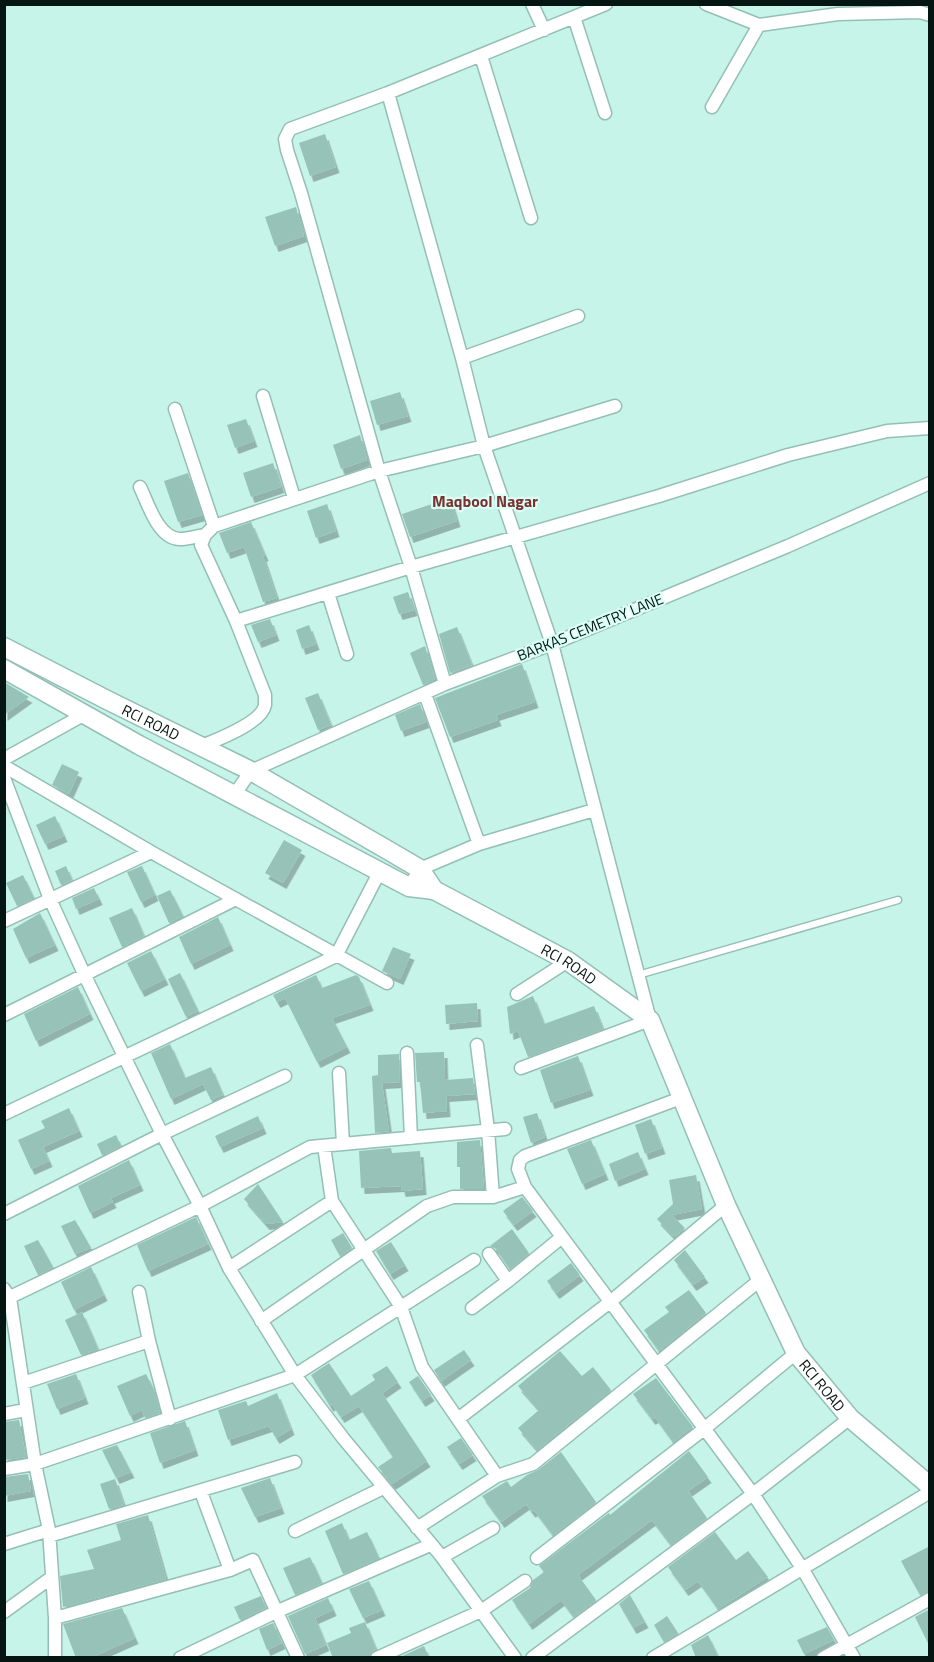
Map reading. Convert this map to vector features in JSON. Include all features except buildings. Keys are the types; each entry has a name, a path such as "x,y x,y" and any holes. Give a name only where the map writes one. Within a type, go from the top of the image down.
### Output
{"street":[{"path":"532,4 544,30"},
{"path":"445,684 411,567 379,471 285,139 290,129 482,56 606,4"},
{"path":"706,4 759,25 838,14 924,10"},
{"path":"573,18 605,113"},
{"path":"712,107 759,25"},
{"path":"482,56 531,218"},
{"path":"388,93 462,358 484,446 552,644 650,1020 520,1068"},
{"path":"462,358 578,316"},
{"path":"264,396 294,498"},
{"path":"202,746 254,721 266,705 265,695 236,621 204,556 201,545 205,535 214,526 379,471 484,446 615,406"},
{"path":"175,409 214,526"},
{"path":"236,621 411,567 659,496 788,455 886,431 930,428"},
{"name":"BARKAS CEMETRY LANE","path":"251,771 445,684 552,644 788,546 930,483"},
{"path":"140,487 162,530 169,536 179,539 205,535"},
{"path":"328,593 347,654"},
{"name":"RCI ROAD","path":"4,646 251,771 420,869 434,890 568,961 650,1020 726,1205 796,1353 850,1418 930,1486"},
{"path":"4,669 234,795 409,887 434,890"},
{"path":"424,694 479,844"},
{"path":"4,759 85,714"},
{"path":"4,766 151,852 387,983"},
{"path":"234,795 251,771"},
{"path":"4,778 50,899 85,976 229,1268 295,1375 383,1488 442,1557 514,1658"},
{"path":"409,887 420,869 479,844 594,810"},
{"path":"4,921 151,852"},
{"path":"4,1114 336,956 380,872"},
{"path":"4,1016 236,899"},
{"path":"517,994 568,961"},
{"path":"477,1045 488,1130 493,1197"},
{"path":"407,1053 411,1138"},
{"path":"339,1074 343,1144"},
{"path":"4,1214 162,1134 285,1076"},
{"path":"681,1098 525,1156 520,1160 518,1169 525,1187 753,1494 802,1568 854,1658"},
{"path":"54,1657 55,1618 49,1533 35,1464 23,1383 11,1355 6,1296 200,1206 310,1147 505,1129"},
{"path":"324,1146 332,1201 401,1307 422,1367 497,1476"},
{"path":"261,1321 428,1206 453,1197 493,1197 525,1187"},
{"path":"229,1268 332,1201"},
{"path":"458,1419 610,1302 726,1205"},
{"path":"472,1308 562,1237"},
{"path":"489,1254 508,1281"},
{"path":"4,1469 35,1464 295,1375 474,1260"},
{"path":"417,1528 497,1476 533,1464 760,1280"},
{"path":"139,1292 149,1341 171,1419"},
{"path":"23,1383 149,1341"},
{"path":"537,1558 704,1429 796,1353"},
{"path":"4,1414 26,1410"},
{"path":"532,1658 753,1494 850,1418"},
{"path":"4,1544 201,1492 295,1462"},
{"path":"295,1531 383,1488"},
{"path":"201,1492 230,1570"},
{"path":"653,1658 930,1492"},
{"path":"442,1557 492,1528"},
{"path":"180,1658 278,1611 430,1545"},
{"path":"55,1618 230,1570 253,1560 298,1658"},
{"path":"4,1612 52,1577"},
{"path":"377,1658 481,1611 525,1581"},
{"path":"823,1658 930,1599"}],"lane":[{"path":"638,975 898,900"}],"district":[{"name":"Maqbool Nagar","path":"485,501"}]}
